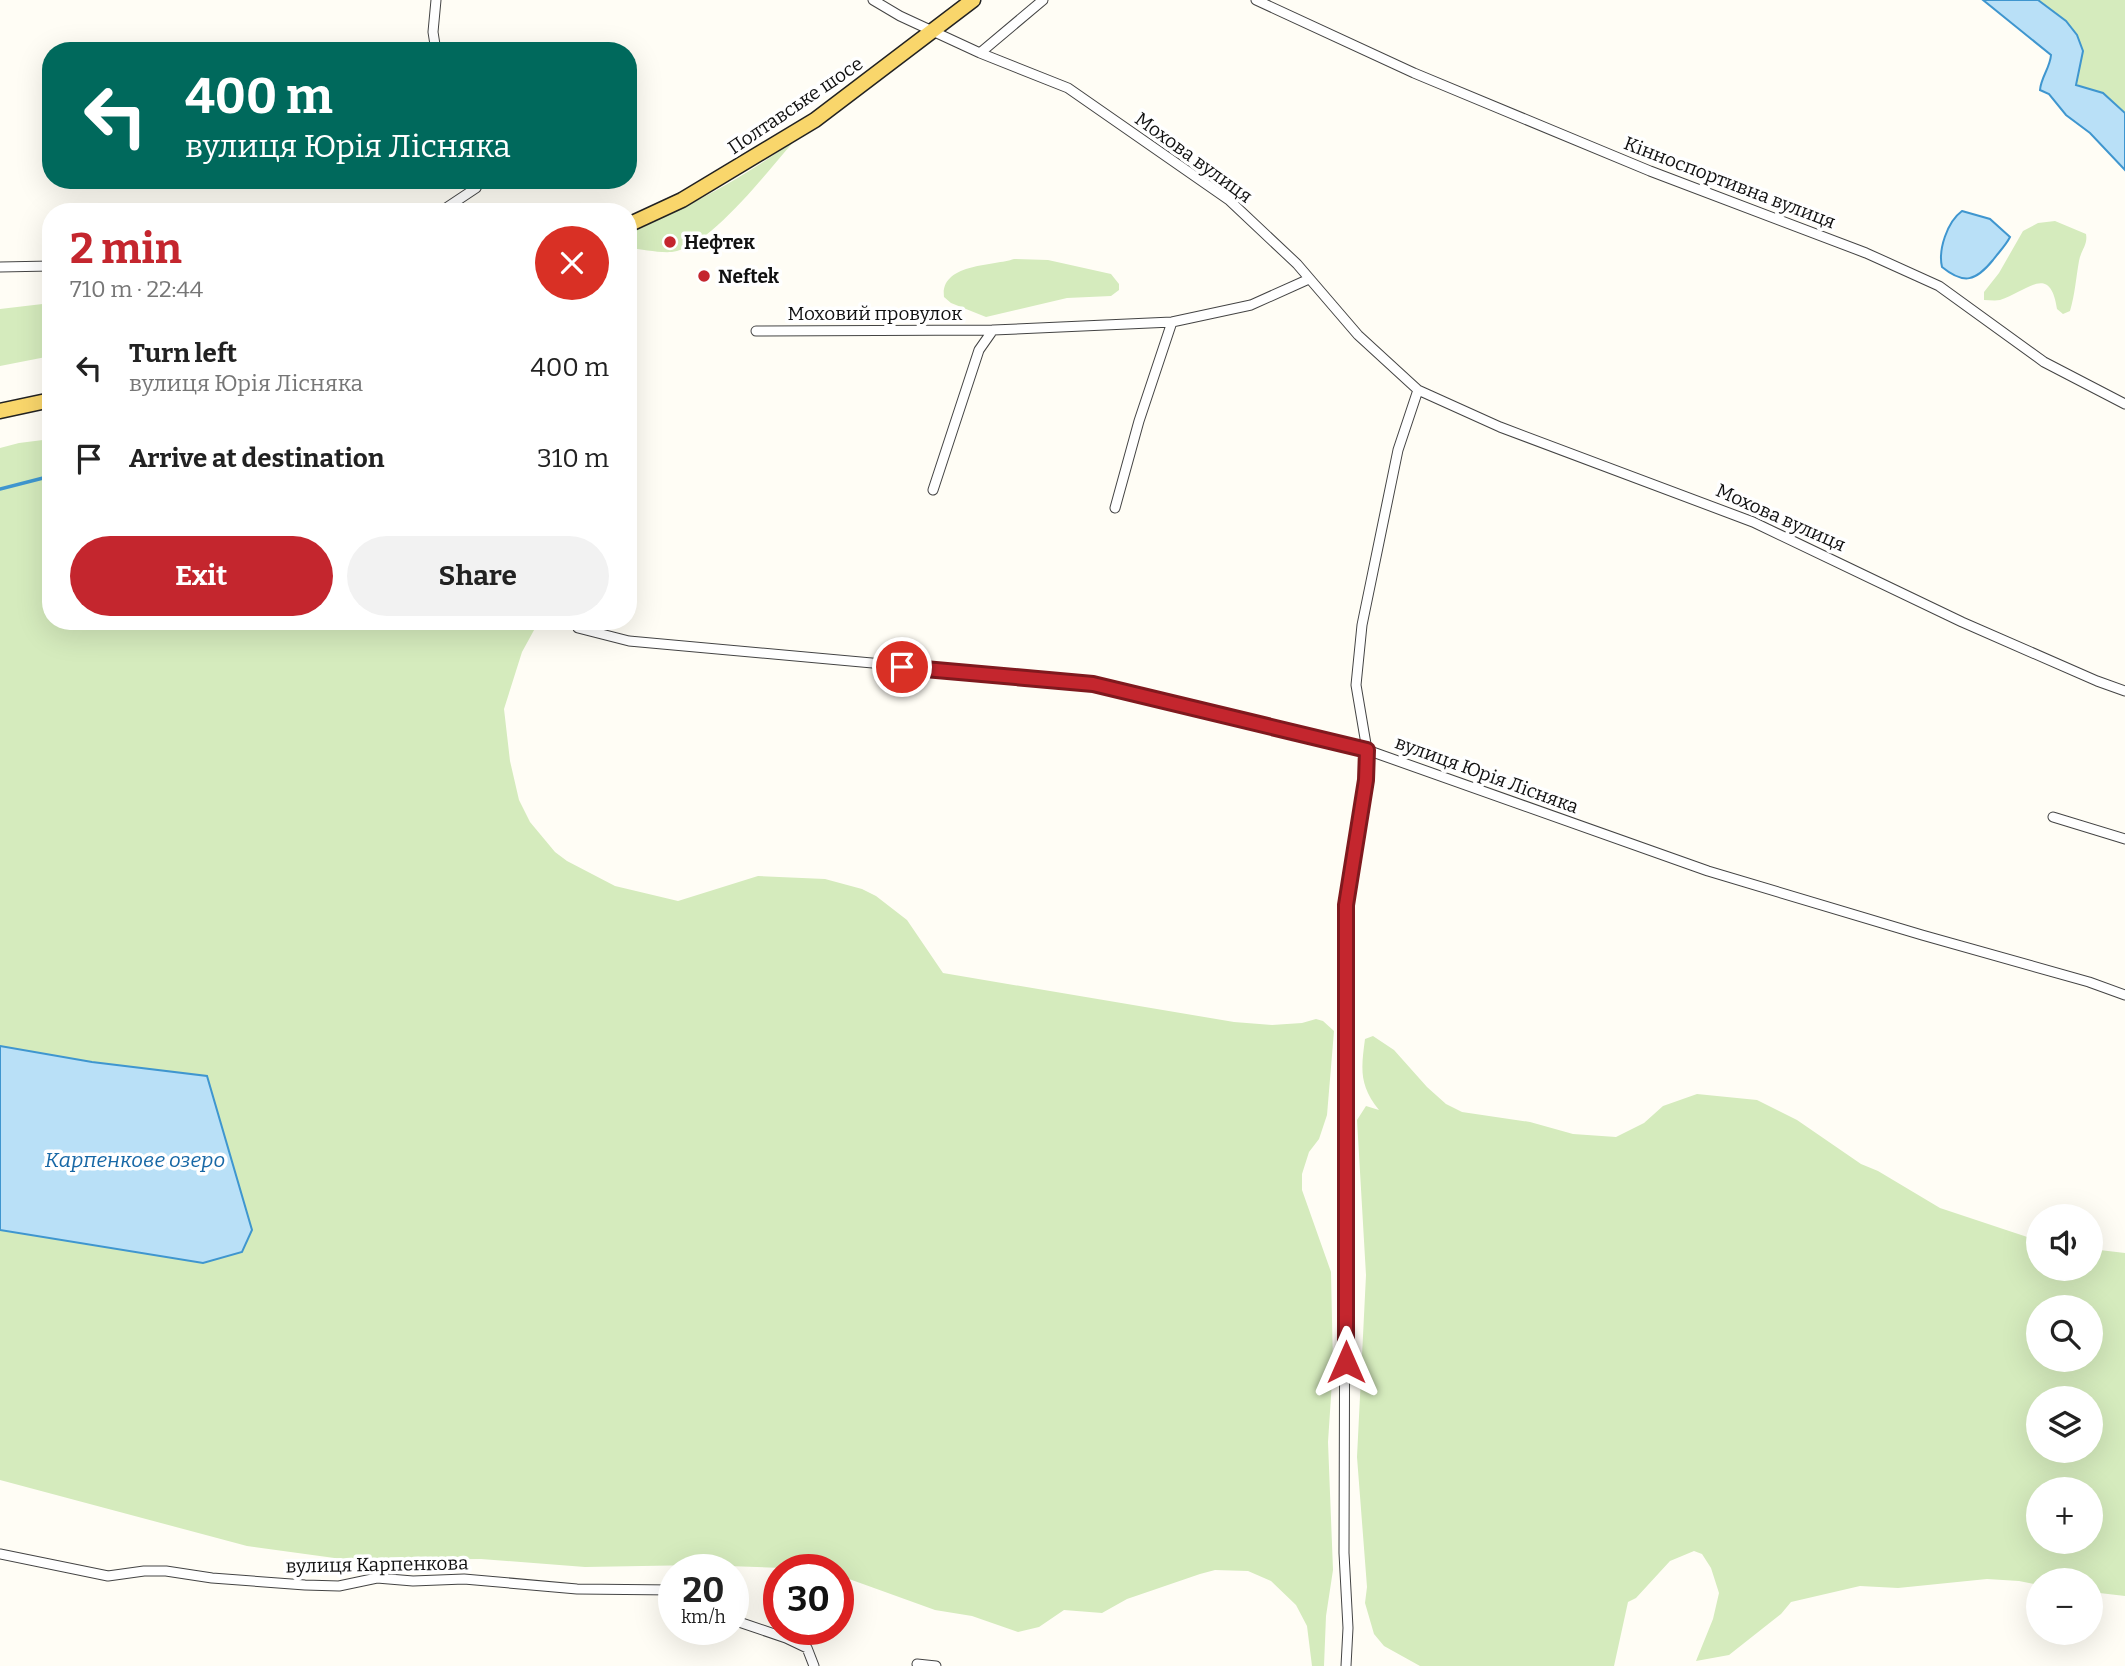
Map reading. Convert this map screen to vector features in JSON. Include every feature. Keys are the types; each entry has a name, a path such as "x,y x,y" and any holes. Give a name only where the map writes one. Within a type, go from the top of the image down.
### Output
{"main road":[{"name":"Полтавське шосе","path":"637,221 682,200 815,120 972,0"},
{"path":"0,411 42,402"}],"street":[{"path":"434,42 436,0"},
{"name":"Мохова вулиця","path":"873,0 900,16 980,53 1068,88 1229,200 1297,264 1358,335 1418,390 1500,427 1753,522 1962,622 2125,691"},
{"path":"980,53 1043,0"},
{"name":"Кінноспортивна вулиця","path":"1256,0 1414,73 1637,166 1866,253 1938,286 2044,362 2125,404"},
{"path":"452,203 471,189"},
{"path":"0,267 42,266"},
{"name":"Моховий провулок","path":"756,331 993,330 1172,322 1251,304 1309,279"},
{"path":"1115,508 1139,421 1172,322"},
{"name":"Моховий провулок","path":"933,491 979,350 993,330"},
{"path":"1346,1666 1346,905 1366,780 1367,750 1356,685 1362,625 1398,450 1418,390"},
{"name":"вулиця Юрія Лісняка","path":"586,630 629,641 1093,684 1367,750 1708,871 2089,982 2125,995"},
{"path":"2053,817 2125,839"},
{"name":"вулиця Карпенкова","path":"0,1554 108,1576 166,1571 212,1578 305,1585 339,1586 377,1578 412,1581 464,1579 577,1589 658,1590"},
{"path":"749,1625 807,1648 814,1666"},
{"path":"917,1664 936,1666"}],"green space":[{"path":"2038,0 2125,0 2125,113 2103,93 2076,85 2077,74 2050,10"},
{"path":"796,139 738,205 704,237 672,252 637,249 637,230 715,191"},
{"path":"2055,221 2086,234 2070,311 2063,314 2057,309 2054,295 2049,287 2043,284 2036,284 2000,300 1984,300 1984,292 1999,273 2023,231 2038,223"},
{"path":"1014,259 1048,260 1111,274 1119,284 1119,290 1111,296 1067,298 986,317 951,303 944,297 945,286 950,278 959,272"},
{"path":"42,304 42,358 0,366 0,309"},
{"path":"42,440 42,630 534,630 522,652 504,709 510,761 519,800 530,822 555,852 615,886 678,901 758,876 825,879 862,889 876,896 907,920 943,973 1234,1022 1272,1025 1316,1019 1323,1021 1334,1031 1327,1115 1319,1139 1309,1152 1302,1174 1302,1190 1331,1272 1333,1366 1328,1442 1333,1570 1326,1616 1324,1666 1312,1666 1307,1626 1296,1605 1271,1581 1248,1571 1215,1570 1200,1574 1127,1599 1102,1613 1064,1610 1039,1627 1018,1632 972,1616 935,1610 854,1581 854,1554 763,1554 763,1567 749,1567 749,1554 658,1554 658,1566 585,1567 481,1559 349,1560 247,1546 0,1480 0,1230 203,1263 0,1145 0,448"},
{"path":"1373,1036 1394,1050 1446,1104 1462,1112 1530,1122 1573,1134 1616,1137 1644,1123 1663,1106 1697,1094 1757,1100 1797,1120 1861,1164 1878,1171 1940,1208 2026,1237 2026,1281 2103,1281 2103,1250 2125,1253 2125,1596 2103,1593 2103,1568 2026,1568 2026,1582 1987,1579 1898,1588 1860,1586 1791,1602 1781,1614 1729,1655 1696,1661 1713,1619 1719,1593 1711,1568 1702,1554 1694,1551 1670,1561 1636,1598 1628,1602 1614,1666 1420,1666 1384,1646 1374,1634 1365,1603 1367,1587 1357,1457 1366,1275 1357,1120 1366,1106 1379,1110 1365,1084 1365,1039"}],"water":[{"path":"1983,0 2038,0 2066,21 2077,35 2083,51 2076,85 2103,93 2125,113 2125,170 2090,133 2066,115 2049,94 2040,90 2051,55"},
{"path":"1962,211 1990,219 2010,237 1987,267 1969,278 1950,273 1942,267 1941,260 1948,229"},
{"name":"Карпенкове озеро","path":"0,1046 92,1062 207,1076 252,1230 242,1252 203,1263 0,1230"}],"waterway":[{"path":"0,489 42,478"}],"place":[{"name":"Нефтек","path":"670,242"},
{"name":"Neftek","path":"704,276"}],"route":[{"path":"902,667 1093,684 1367,750 1366,780 1346,905 1346,1362"}]}
